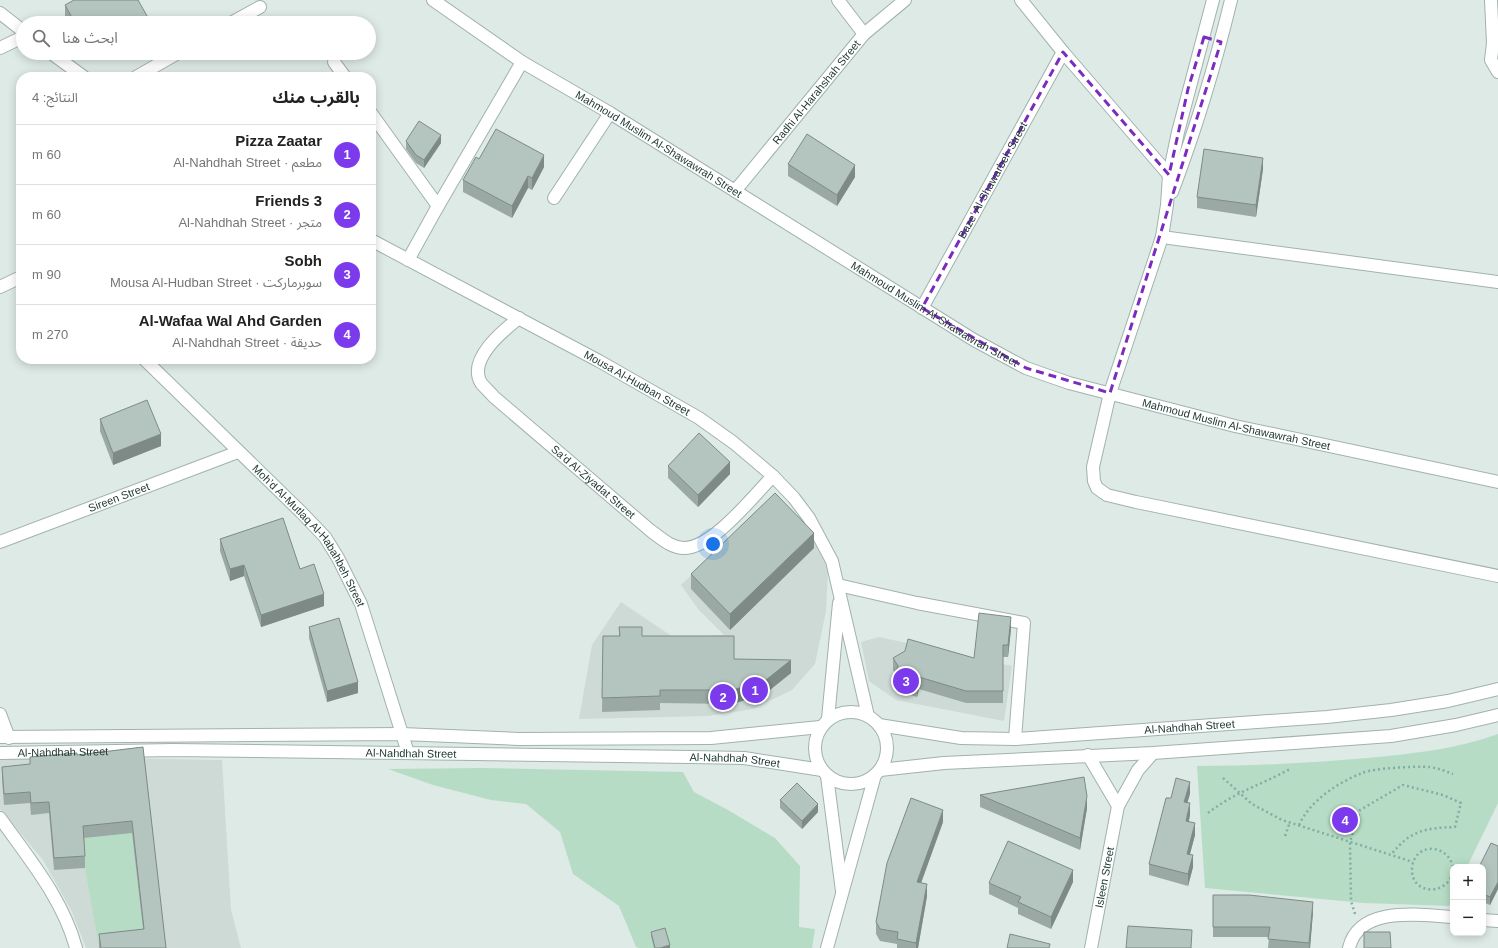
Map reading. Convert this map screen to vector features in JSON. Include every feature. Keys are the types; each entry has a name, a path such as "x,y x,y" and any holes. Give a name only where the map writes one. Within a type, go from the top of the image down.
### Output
{"street":[{"name":"Mahmoud Muslim Al-Shawawrah Street","path":"433,0 522,62 610,114 974,340 1026,368 1069,383 1176,412 1498,482"},
{"path":"838,0 864,34"},
{"name":"Radhi Al-Harahshah Street","path":"735,191 864,34 905,0"},
{"path":"1021,0 1062,52 1169,175"},
{"path":"1213,0 1195,70 1188,89 1169,175 1167,205 1162,236 1110,393 1093,473 1097,488 1107,495 1498,576"},
{"path":"1167,205 1195,132 1221,42 1231,0"},
{"path":"1491,0 1493,43 1492,60 1498,72"},
{"path":"244,16 260,7"},
{"path":"0,13 16,26"},
{"path":"1204,37 1221,42"},
{"path":"0,48 16,40"},
{"name":"Baze’ Al-Shawarbeh Street","path":"922,308 1062,52"},
{"path":"61,60 77,72"},
{"path":"145,72 166,60"},
{"path":"334,62 341,72"},
{"path":"408,260 522,62"},
{"path":"1195,70 1212,74"},
{"path":"554,198 610,114"},
{"path":"376,120 438,206"},
{"path":"1162,236 1498,282"},
{"name":"Mousa Al-Hudban Street","path":"376,243 519,318 699,418 734,443 773,476 794,498 809,518 832,561 868,716"},
{"path":"0,287 16,279"},
{"name":"Sa’d Al-Ziyadat Street","path":"519,318 497,336 484,353 478,371 481,382 494,397 651,532 671,546 683,548 696,547 715,536 773,476"},
{"name":"Moh’d Al-Mutlaq Al-Habahbeh Street","path":"149,364 301,512 324,538 338,558 361,604 408,753"},
{"name":"Sireen Street","path":"0,542 238,452"},
{"path":"839,589 1024,623 1015,739"},
{"name":"Mousa Al-Hudban Street","path":"824,723 839,589"},
{"name":"Al-Nahdhah Street","path":"879,725 961,738 1015,739 1384,711 1448,700 1498,689"},
{"path":"824,773 846,784 856,784 866,781 877,773 885,762 887,743 879,725 868,716 858,712 837,714 824,723 816,738 814,749 816,760 824,773 842,898"},
{"path":"0,714 5,738"},
{"name":"Al-Nahdhah Street","path":"877,773 944,763 1153,753 1391,736 1456,725 1498,715"},
{"name":"Al-Nahdhah Street","path":"5,738 402,734 519,739 711,738 824,723"},
{"name":"Al-Nahdhah Street","path":"0,753 173,750 744,758 824,773"},
{"name":"Isleen Street","path":"1091,948 1118,806 1138,770 1153,753"},
{"path":"1088,755 1118,806"},
{"path":"828,948 877,773"},
{"path":"0,818 47,884 65,917 76,948"},
{"path":"1349,948 1352,937 1363,924 1391,915 1450,917"},
{"path":"1486,920 1498,921"}],"path":[{"path":"1299,825 1308,808 1343,782 1363,772 1428,767 1441,769 1453,774"},
{"path":"1208,813 1239,792 1274,778 1290,769"},
{"path":"1223,778 1252,804 1290,822 1413,862"},
{"path":"1363,924 1355,914 1351,901 1350,842 1360,810 1403,785 1443,795 1461,803 1455,827 1421,830 1403,841 1392,855"},
{"path":"1285,836 1290,822"},
{"path":"1450,881 1441,889 1427,890 1416,882 1413,876 1413,862 1421,852 1435,849 1447,854 1452,864"}],"highlighted area":[{"path":"1204,37 1221,42 1110,393 1026,368 922,308 1063,52 1169,175 1188,89"}],"shaded area":[{"path":"777,494 818,545 828,571 826,611 815,664 792,690 753,709 708,716 579,719 592,645 621,602 673,637 724,635 698,609 681,585"},
{"path":"879,637 1012,666 1004,721 896,700 869,681 861,642"},
{"path":"0,756 222,760 231,910 241,948 86,948 72,912 43,860 0,809"}],"green space":[{"path":"1498,734 1498,803 1468,864 1450,864 1449,906 1364,903 1205,888 1197,766 1303,763 1400,755 1466,744"},
{"path":"77,765 132,833 144,941 99,946 85,868"},
{"path":"483,768 683,772 694,792 775,838 800,866 799,927 815,929 812,948 636,947 619,906 573,874 560,832 526,804 491,800 433,785 388,769"}],"building":[{"path":"74,0 138,0 147,16 71,16 65,5"},
{"path":"419,121 441,135 424,160 416,155 406,141"},
{"path":"496,129 544,155 532,178 528,176 512,206 463,180 476,157 479,159"},
{"path":"807,134 855,165 837,195 788,164"},
{"path":"1204,149 1263,158 1256,205 1197,197"},
{"path":"147,400 161,434 113,453 100,419"},
{"path":"699,433 730,462 698,495 668,466"},
{"path":"775,493 814,533 730,614 691,574"},
{"path":"283,518 300,569 314,564 324,594 261,615 244,565 230,569 220,539"},
{"path":"979,613 1011,617 1008,645 1003,645 1003,691 966,691 919,677 917,685 895,678 898,666 893,658 905,651 908,639 974,658"},
{"path":"339,618 358,682 327,691 309,627"},
{"path":"619,627 642,627 642,636 734,636 734,659 791,660 766,680 733,690 660,690 660,696 602,698 603,636 620,636"},
{"path":"143,747 166,948 101,948 99,934 144,929 132,821 83,826 85,856 54,858 49,802 31,803 30,792 4,794 2,767 30,764 30,757 77,753 77,755"},
{"path":"1084,777 1087,796 1080,838 980,795"},
{"path":"1176,778 1190,782 1184,802 1190,803 1186,821 1195,823 1187,854 1193,855 1188,874 1149,864 1166,798 1171,798"},
{"path":"797,783 818,804 802,821 780,800"},
{"path":"911,798 943,810 917,882 927,884 916,943 897,939 898,932 880,929 876,922 887,863"},
{"path":"1008,841 1073,870 1051,917 1018,902 1021,897 989,883"},
{"path":"1491,843 1498,846 1498,882 1490,897 1486,895 1486,864 1480,864"},
{"path":"1213,895 1249,895 1313,902 1309,943 1268,939 1270,927 1213,927"},
{"path":"1128,926 1192,930 1191,948 1126,948"},
{"path":"665,928 670,945 655,948 651,932"},
{"path":"1364,932 1390,932 1391,948 1364,948"},
{"path":"1010,934 1050,944 1049,948 1007,948"}],"place":[{"name":"Sobh","path":"906,681"},
{"name":"Pizza Zaatar","path":"755,690"},
{"name":"3 Friends","path":"723,697"},
{"name":"Al-Wafaa Wal Ahd Garden","path":"1345,820"}]}
